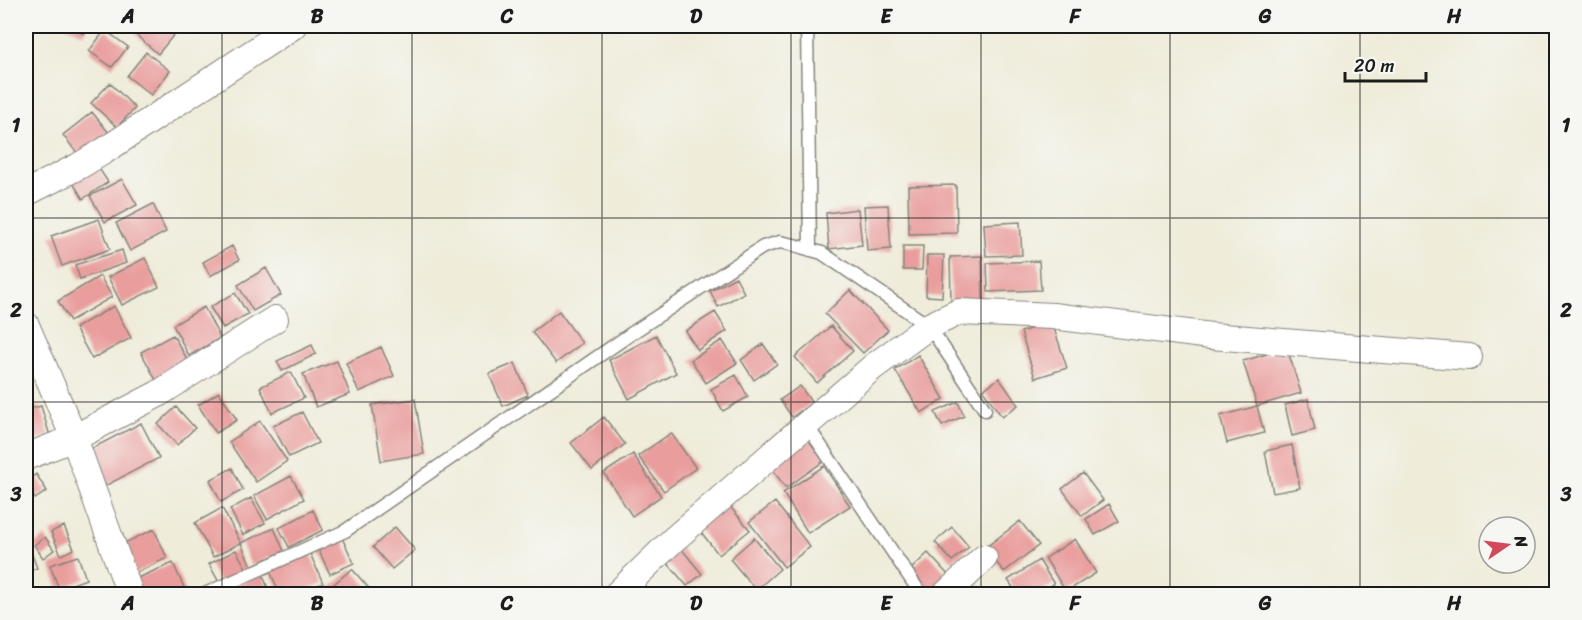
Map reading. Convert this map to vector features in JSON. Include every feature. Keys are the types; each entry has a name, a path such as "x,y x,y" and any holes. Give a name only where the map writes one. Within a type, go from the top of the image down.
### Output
{"street":[{"path":"26,193 104,151 293,26"},
{"path":"616,594 673,540 873,367 929,326 959,312 1043,315 1211,336 1469,357"},
{"path":"26,457 74,438 158,394 275,319"},
{"path":"26,325 74,438 130,594"},
{"path":"946,594 984,558"}],"lane":[{"path":"807,26 810,250"},
{"path":"205,594 345,531 635,330 763,247 780,242 822,253 929,326 985,410"},
{"path":"806,424 921,594"}],"building":[{"path":"65,26 88,26 84,34"},
{"path":"142,26 170,26 177,31 158,54 135,34"},
{"path":"105,30 128,47 112,67 89,51"},
{"path":"146,52 170,71 151,95 127,76"},
{"path":"110,83 135,108 117,127 91,103"},
{"path":"92,112 109,133 80,157 63,135"},
{"path":"96,164 108,182 83,199 71,180"},
{"path":"122,179 137,205 105,222 90,196"},
{"path":"956,185 957,233 909,234 908,186"},
{"path":"153,204 166,232 130,251 116,223"},
{"path":"888,205 891,249 867,251 864,206"},
{"path":"858,209 862,245 829,249 826,213"},
{"path":"99,219 110,249 62,266 51,236"},
{"path":"1020,222 1022,255 986,256 984,224"},
{"path":"26,237 36,264 26,268"},
{"path":"232,246 239,260 210,276 203,262"},
{"path":"903,246 923,246 922,270 903,270"},
{"path":"122,250 126,263 80,279 75,265"},
{"path":"927,255 944,255 942,297 926,296"},
{"path":"982,256 983,301 951,302 950,257"},
{"path":"145,258 159,287 122,305 108,277"},
{"path":"1039,261 1041,290 988,292 987,263"},
{"path":"266,268 281,295 253,311 238,285"},
{"path":"100,276 112,297 70,321 58,301"},
{"path":"736,277 744,293 718,307 710,291"},
{"path":"850,290 888,330 863,353 825,314"},
{"path":"235,293 248,314 223,328 210,307"},
{"path":"114,306 131,338 92,359 75,328"},
{"path":"204,307 220,338 189,356 173,325"},
{"path":"559,311 582,343 556,363 532,332"},
{"path":"715,312 727,331 698,350 685,331"},
{"path":"1052,322 1067,368 1035,378 1021,332"},
{"path":"831,326 853,351 817,383 795,357"},
{"path":"173,335 190,364 157,382 141,352"},
{"path":"656,335 676,373 629,399 609,360"},
{"path":"722,340 737,363 706,383 691,360"},
{"path":"763,344 777,364 754,380 741,360"},
{"path":"312,345 316,354 282,371 277,361"},
{"path":"381,347 394,376 359,392 346,363"},
{"path":"1287,348 1301,393 1257,406 1243,361"},
{"path":"918,355 944,399 921,413 895,370"},
{"path":"337,361 350,394 316,407 303,374"},
{"path":"515,363 528,395 503,406 489,374"},
{"path":"291,372 304,398 272,413 260,387"},
{"path":"736,375 748,397 723,411 711,389"},
{"path":"999,378 1018,405 1002,417 983,390"},
{"path":"800,386 812,403 792,417 780,400"},
{"path":"219,392 237,420 216,433 198,405"},
{"path":"415,399 424,454 381,461 372,405"},
{"path":"1308,399 1315,430 1292,436 1285,405"},
{"path":"958,402 964,416 942,426 935,412"},
{"path":"41,406 50,436 28,443 26,410"},
{"path":"1257,406 1264,433 1227,443 1220,416"},
{"path":"176,407 195,428 177,445 158,424"},
{"path":"302,412 318,443 289,457 273,426"},
{"path":"604,417 625,444 592,470 571,443"},
{"path":"260,421 287,461 256,482 229,442"},
{"path":"141,423 159,458 103,487 85,452"},
{"path":"671,433 696,468 664,491 638,456"},
{"path":"810,433 828,458 786,488 768,464"},
{"path":"1292,445 1300,488 1273,493 1265,451"},
{"path":"633,454 661,496 632,516 604,473"},
{"path":"824,466 850,506 808,533 783,493"},
{"path":"232,468 243,490 221,502 210,480"},
{"path":"1083,473 1103,500 1082,516 1062,489"},
{"path":"36,474 47,491 35,499 26,482"},
{"path":"291,476 304,499 267,519 254,496"},
{"path":"251,498 265,523 243,535 230,509"},
{"path":"775,502 810,547 784,567 749,522"},
{"path":"727,503 750,530 719,555 697,527"},
{"path":"1109,504 1119,521 1095,535 1086,519"},
{"path":"222,508 241,543 213,557 195,523"},
{"path":"313,510 323,530 289,547 279,528"},
{"path":"1020,521 1039,545 1004,572 985,548"},
{"path":"64,526 74,549 61,555 51,532"},
{"path":"395,527 415,550 392,569 373,547"},
{"path":"952,527 969,547 952,561 935,542"},
{"path":"274,528 284,551 251,566 241,543"},
{"path":"154,529 167,558 134,574 120,545"},
{"path":"45,537 54,550 43,558 34,545"},
{"path":"26,538 37,568 26,572"},
{"path":"342,538 354,563 330,574 318,549"},
{"path":"754,538 780,569 756,590 730,559"},
{"path":"1075,539 1096,573 1066,592 1045,558"},
{"path":"680,547 702,574 687,586 665,560"},
{"path":"236,550 247,570 220,584 209,564"},
{"path":"309,551 323,583 296,594 280,594 269,569"},
{"path":"928,553 950,577 931,594 909,571"},
{"path":"78,556 86,579 59,589 50,565"},
{"path":"1039,560 1054,584 1037,594 1017,594 1008,580"},
{"path":"173,563 187,594 142,594 135,579"},
{"path":"352,569 374,594 333,594 328,589"},
{"path":"263,575 270,594 243,594 239,583"}]}
